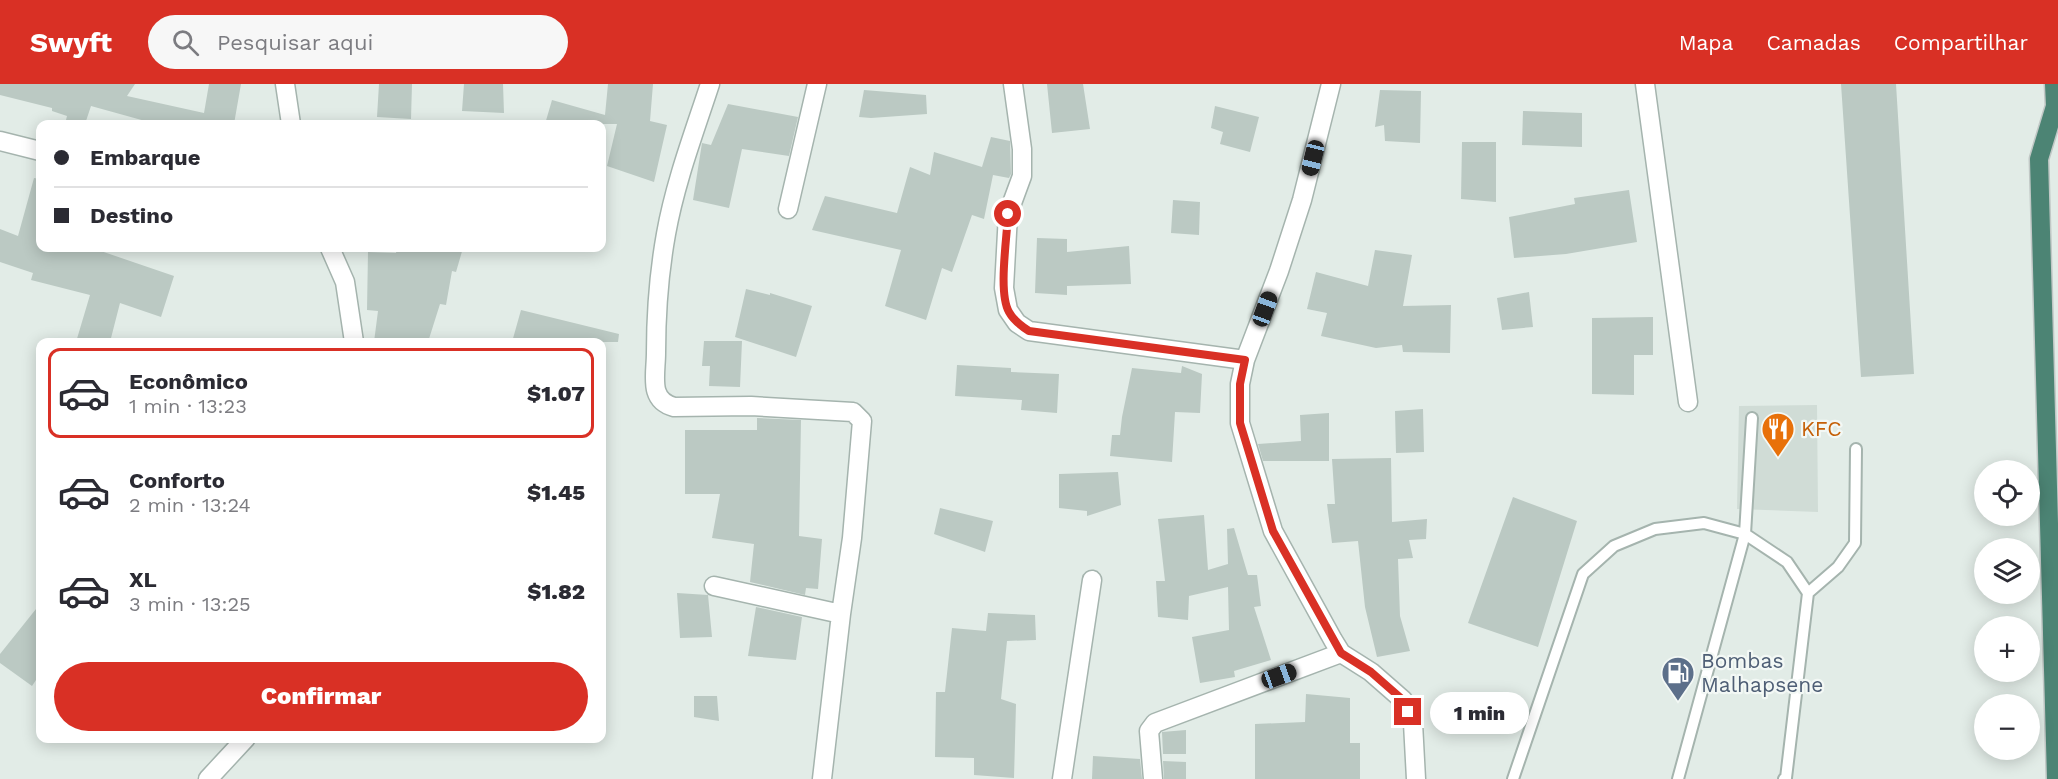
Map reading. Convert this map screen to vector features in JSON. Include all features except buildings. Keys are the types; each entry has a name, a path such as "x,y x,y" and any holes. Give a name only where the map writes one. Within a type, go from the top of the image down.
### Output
{"highway":[{"path":"2054,84 2056,111 2039,159 2056,779"}],"street":[{"path":"285,84 290,120"},
{"path":"710,84 682,173 666,234 656,313 656,393 665,404 674,407 751,406 853,412 862,421 852,538 822,779"},
{"path":"788,209 817,84"},
{"path":"1013,84 1022,149 1022,176 1008,214 1004,288 1008,310 1017,323 1029,331 1245,360"},
{"path":"1331,84 1302,201 1279,272 1245,360 1240,384 1240,423 1273,531 1341,653 1371,672 1403,700 1413,723 1416,779"},
{"path":"1645,84 1689,402"},
{"path":"0,141 36,150"},
{"path":"332,252 345,282 353,338"},
{"path":"1062,779 1092,580"},
{"path":"714,586 841,614"},
{"path":"1153,779 1149,731 1155,723 1341,653"},
{"path":"208,779 241,743"}],"lane":[{"path":"1678,779 1745,534 1752,418"},
{"path":"1808,594 1838,567 1855,543 1856,449"},
{"path":"1513,779 1583,574 1614,546 1655,529 1704,523 1745,534 1787,562 1808,594 1786,778"}],"shaded area":[{"name":"KFC","path":"1817,405 1818,512 1737,509 1739,406"}],"place":[{"name":"KFC","path":"1778,458"},
{"name":"Bombas Malhapsene","path":"1678,702"}],"route":[{"path":"1008,214 1004,288 1008,310 1017,323 1029,331 1245,360 1240,384 1240,423 1273,531 1341,653 1371,672 1403,700 1408,712"}]}
